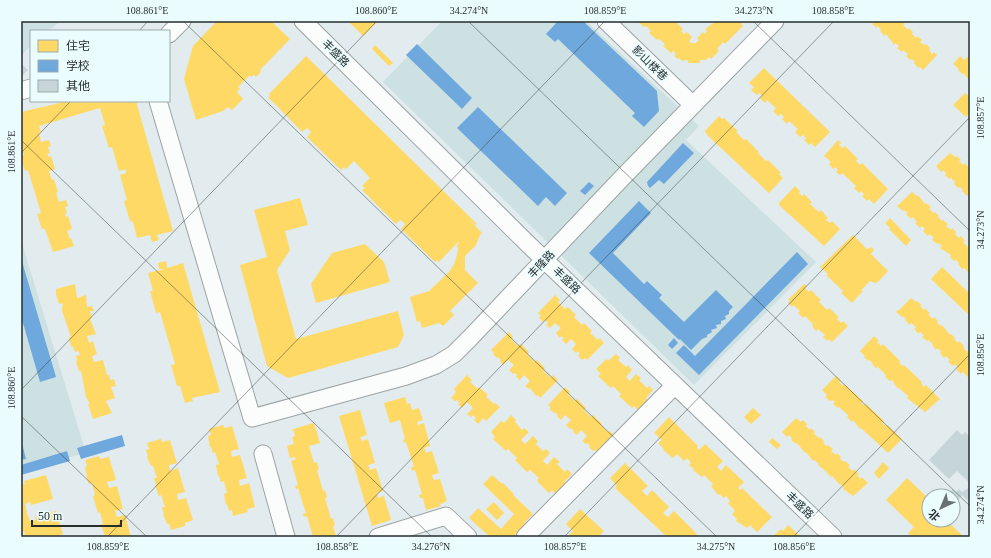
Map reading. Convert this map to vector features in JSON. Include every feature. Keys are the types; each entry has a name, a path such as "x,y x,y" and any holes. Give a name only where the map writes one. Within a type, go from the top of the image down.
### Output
{"street":[{"path":"170,33 182,21"},
{"name":"丰盛路","path":"303,21 545,259 833,537"},
{"name":"影山楼巷","path":"606,21 693,105"},
{"name":"丰隆路","path":"158,102 252,418 406,376 436,366 454,354 775,21"},
{"path":"525,537 676,385"},
{"path":"263,454 286,537"},
{"path":"378,537 446,516 468,537"}],"shaded area":[{"path":"21,21 60,21 50,30 30,30 30,47 21,55"},
{"path":"442,21 586,21 699,126 686,140 816,262 694,385 383,82"},
{"path":"21,240 86,453 21,470"}],"building: 住宅":[{"path":"217,21 271,21 290,39 260,70 261,72 256,77 254,75 251,77 250,75 238,87 240,89 237,92 243,99 232,110 228,107 223,111 196,120 184,79 193,46"},
{"path":"348,21 378,21 363,36"},
{"path":"637,21 675,21 683,29 681,31 684,34 687,32 692,37 689,41 691,43 696,43 699,40 697,38 703,32 704,34 707,31 705,29 716,21 743,21 741,24 743,26 725,44 723,42 717,49 719,51 711,59 709,57 706,60 700,60 700,63 688,63 688,60 682,61 674,56 676,54 673,51 671,53 663,46 665,44 659,39 657,40 649,33 651,31 646,26 644,27"},
{"path":"873,21 902,21 905,24 903,25 908,30 909,28 913,32 912,34 916,38 917,36 922,40 920,42 924,45 926,44 930,48 929,50 932,54 934,52 937,55 923,70 920,67 918,68 912,59 910,60 906,56 908,54 897,48 899,46 895,43 894,45 886,34 885,36 880,31 881,30 878,26 877,28 872,24 874,22"},
{"path":"375,45 393,63 389,66 372,49"},
{"path":"306,56 477,224 476,225 470,220 482,233 476,245 465,256 465,270 478,283 450,311 454,315 443,326 439,323 422,328 420,321 417,322 410,297 429,291 449,272 457,255 457,246 459,241 439,262 437,260 435,262 401,229 405,224 403,222 400,220 396,224 362,190 365,188 362,186 370,178 354,161 346,169 344,167 341,170 307,137 311,132 307,128 302,132 268,98 270,96 269,94"},
{"path":"960,56 964,60 967,57 970,57 970,81 953,64"},
{"path":"764,68 830,132 815,147 811,143 809,145 804,140 806,138 803,135 800,137 795,132 798,129 789,121 787,124 782,119 784,117 781,114 778,116 773,111 776,108 767,100 765,103 760,98 762,96 759,93 757,95 751,90 754,87 749,83"},
{"path":"965,93 970,97 970,112 966,117 953,105"},
{"path":"64,102 120,102 39,126 41,132 39,133 41,142 49,140 51,146 48,147 50,153 47,154 49,157 51,156 55,169 49,171 52,180 54,179 59,202 66,200 68,206 65,207 67,213 65,214 66,217 68,216 72,229 67,231 74,246 53,252 45,229 42,229 37,214 41,213 28,170 25,171 21,158 21,156 24,155 21,145 21,112"},
{"path":"120,102 136,102 173,231 157,235 159,240 152,242 150,235 137,238 133,222 130,221 124,201 127,200 120,175 126,173 126,171 125,169 119,171 112,147 109,148 102,126 105,125 100,108"},
{"path":"719,116 722,119 724,118 738,131 736,132 744,140 746,139 766,161 768,160 781,173 779,174 783,178 769,193 707,135 705,131"},
{"path":"838,140 841,143 839,145 843,148 845,146 858,159 856,161 860,165 862,163 888,189 874,204 869,199 867,201 862,196 864,194 861,191 859,193 854,188 856,186 842,173 840,175 836,172 838,170 835,167 833,169 829,164 831,162 824,156"},
{"path":"950,153 955,157 957,156 963,165 965,163 969,168 970,197 962,191 963,190 960,187 958,188 954,184 955,182 951,178 949,179 945,175 946,173 943,170 941,172 936,166"},
{"path":"795,186 800,191 799,193 802,196 804,194 812,202 810,204 819,212 821,210 828,218 826,220 830,223 832,221 840,229 824,246 779,205 779,203"},
{"path":"912,192 917,196 918,195 925,204 926,203 931,207 929,209 934,213 935,212 942,221 943,220 948,224 946,226 951,230 952,228 959,238 961,236 965,241 963,242 968,247 970,245 970,274 964,268 962,269 956,260 954,261 950,257 951,255 940,248 942,246 932,240 934,238 929,234 928,236 923,231 925,229 922,226 920,228 915,223 917,222 913,217 911,219 906,214 908,213 897,206"},
{"path":"300,198 308,225 285,231 290,250 277,270 296,339 398,311 404,335 398,347 288,378 267,366 240,265 267,257 254,210"},
{"path":"890,218 911,240 906,246 885,223"},
{"path":"853,235 867,249 872,247 874,250 871,254 888,271 878,282 875,283 870,281 861,290 863,291 852,303 841,293 843,291 826,275 828,274 820,267"},
{"path":"365,244 384,262 390,282 316,303 311,284 332,253"},
{"path":"166,261 167,268 183,263 220,392 192,398 193,401 185,403 180,386 177,386 171,365 175,364 160,312 156,313 150,291 153,291 148,273 164,269 159,269 158,263"},
{"path":"942,267 970,294 970,316 931,279"},
{"path":"75,284 77,298 86,295 87,307 92,306 94,311 90,311 92,318 90,319 96,334 87,336 89,343 93,341 97,354 92,356 94,362 103,360 107,375 109,375 110,380 114,379 116,386 111,387 115,398 106,401 112,413 93,419 88,404 90,404 86,397 81,371 79,371 76,361 76,356 80,355 78,351 75,352 73,346 71,347 69,337 71,337 62,311 63,306 62,303 59,304 56,294 56,289"},
{"path":"804,284 807,286 805,288 809,292 811,290 821,300 819,302 827,310 829,308 839,317 837,319 841,323 843,321 848,326 832,342 829,339 827,341 823,337 825,335 818,329 816,331 812,326 813,324 805,316 803,318 798,313 800,311 788,303 790,301 788,300"},
{"path":"555,295 560,300 558,302 565,309 568,307 576,315 574,317 582,325 584,323 592,331 590,333 598,340 600,338 604,343 587,360 585,358 582,360 578,356 580,354 578,351 576,353 572,349 576,344 571,339 566,344 562,340 564,338 561,336 560,338 556,333 561,328 555,323 550,328 546,325 548,323 545,320 543,322 539,318 541,316 538,313"},
{"path":"911,298 922,305 920,306 924,310 925,308 930,313 928,314 933,319 934,317 938,321 937,323 941,326 942,325 958,343 959,341 967,352 969,350 970,351 970,374 968,377 963,372 961,374 956,369 958,368 955,364 953,366 948,362 950,360 946,356 944,358 940,353 941,351 937,348 936,350 932,345 933,344 922,337 924,335 920,332 919,334 914,329 916,327 911,323 910,325 903,316 902,317 896,312"},
{"path":"509,332 513,337 511,339 518,346 521,344 529,352 527,354 535,362 537,360 545,368 543,370 551,378 553,375 558,380 540,398 538,395 536,396 530,388 529,389 525,386 530,381 524,375 520,380 516,377 517,375 515,373 513,374 509,370 514,365 508,360 503,365 500,361 501,360 493,354 494,353 491,350"},
{"path":"874,336 879,341 877,342 881,346 883,344 900,361 899,363 903,366 904,365 922,382 921,383 924,387 926,385 940,399 925,412 907,398 908,396 899,388 898,389 892,380 890,381 885,377 886,375 878,367 876,368 872,364 873,363 864,357 865,356 860,351"},
{"path":"616,354 620,358 618,360 626,367 628,365 632,370 626,377 630,381 636,374 641,378 639,380 647,388 649,386 653,390 646,398 648,401 638,410 634,406 632,408 619,396 621,394 613,386 611,388 598,376 601,374 596,369 606,359 608,361"},
{"path":"467,375 472,380 470,382 478,389 479,387 488,395 486,397 500,407 486,421 483,418 478,424 474,420 476,418 473,415 471,417 467,414 473,408 467,402 462,408 458,404 460,403 457,400 455,401 451,398 456,392 454,389"},
{"path":"836,376 841,381 839,382 843,386 844,384 863,401 861,403 864,405 866,404 884,421 882,423 886,426 887,425 902,439 888,453 861,428 860,429 853,420 852,422 847,417 849,416 839,407 838,408 833,404 835,402 832,400 830,401 825,397 827,395 822,390"},
{"path":"565,387 570,392 568,394 575,401 577,399 586,408 584,410 591,417 593,415 608,432 610,431 614,435 598,453 595,450 593,451 587,443 586,444 582,441 587,436 581,430 577,435 566,425 571,420 565,415 561,420 555,412 554,413 549,409 551,408 548,405"},
{"path":"405,397 407,404 410,403 412,410 419,408 423,420 417,422 418,425 424,423 430,446 424,448 426,453 432,451 439,473 432,475 434,480 440,479 447,501 440,504 441,506 426,510 423,498 420,498 419,495 422,494 415,470 412,471 411,467 414,467 406,442 404,443 403,440 405,439 400,420 390,423 384,403"},
{"path":"753,408 761,415 751,424 744,417"},
{"path":"360,410 367,435 360,437 362,441 368,439 375,463 368,465 370,470 376,468 383,491 377,493 378,498 384,496 391,520 372,526 339,416"},
{"path":"511,415 522,430 524,428 529,432 521,440 525,444 533,436 538,441 536,444 543,451 546,449 550,453 543,461 547,465 554,457 560,462 557,464 565,472 567,469 572,474 564,482 567,484 556,495 552,490 549,493 537,481 539,478 530,470 527,472 515,460 517,458 508,449 506,451 493,439 495,437 491,432 501,421 504,423"},
{"path":"669,417 698,446 697,448 699,450 705,444 723,461 717,467 721,471 726,465 744,482 738,488 741,490 742,488 772,517 757,532 750,525 747,528 736,521 737,519 732,514 735,511 728,503 730,501 726,496 724,498 719,494 718,495 711,486 713,484 704,475 702,477 693,470 694,469 689,465 691,463 687,458 684,461 677,454 673,458 663,450 664,449 658,443 662,440 654,433"},
{"path":"796,418 801,422 803,420 810,430 811,428 815,432 814,434 824,441 823,442 826,446 828,445 833,449 831,451 836,455 837,453 841,457 840,459 850,465 848,467 853,471 854,469 859,474 857,475 861,479 862,477 868,483 853,496 843,489 844,488 841,484 840,485 832,476 831,477 818,465 819,464 814,460 813,461 797,443 796,444 791,440 792,438 789,435 787,437 782,432"},
{"path":"314,423 320,443 309,446 314,463 317,462 319,469 317,470 323,491 325,490 327,497 325,498 331,519 333,518 335,525 333,526 336,536 333,537 313,537 307,516 304,517 303,514 306,513 298,488 296,489 295,486 298,485 291,461 296,459 295,457 290,458 287,446 294,444 292,437 295,436 293,429"},
{"path":"223,425 224,428 232,426 239,449 231,451 232,457 240,455 247,478 239,480 240,486 249,483 255,507 247,509 248,512 233,516 232,510 229,511 227,504 226,505 224,494 227,493 224,481 221,482 218,476 216,465 219,464 215,452 213,453 210,447 208,436 211,435 209,429"},
{"path":"772,438 781,445 777,449 769,442"},
{"path":"161,439 162,442 170,440 177,463 169,465 170,471 178,468 185,492 177,494 178,500 186,498 193,520 185,523 185,526 171,530 163,514 162,507 165,507 161,495 159,496 155,485 154,478 157,478 153,466 151,466 147,457 146,450 149,449 147,443"},
{"path":"99,456 100,459 109,457 116,480 107,482 109,488 117,486 123,509 115,511 117,517 125,515 131,537 105,537 101,524 103,524 100,512 98,513 93,496 95,495 92,483 89,484 85,467 87,466 85,460"},
{"path":"883,462 889,468 879,479 874,473"},
{"path":"625,463 648,486 642,491 647,496 652,490 669,507 663,513 668,517 674,511 697,534 694,537 667,537 615,488 617,486 610,478"},
{"path":"46,475 53,499 31,505 30,502 25,504 27,513 30,521 36,520 35,517 56,511 63,534 54,537 21,537 25,535 24,531 21,532 21,485 25,484 24,481"},
{"path":"492,475 502,484 503,483 533,514 513,537 490,537 469,518 478,508 501,529 514,514 483,484"},
{"path":"907,478 921,491 921,528 954,528 963,536 912,537 908,533 914,527 886,500"},
{"path":"494,502 504,513 497,520 486,509"},
{"path":"580,509 604,531 598,537 572,537 569,535 573,531 566,524"},
{"path":"788,525 801,537 772,537 781,529 783,531"}],"building: 学校":[{"path":"558,21 583,21 657,91 659,111 644,127 632,116 635,113 558,39 555,42 546,34"},
{"path":"417,44 472,98 462,109 406,55"},
{"path":"478,107 567,193 555,206 546,197 538,206 457,128"},
{"path":"683,143 694,153 664,184 659,180 650,188 647,182"},
{"path":"589,182 594,186 585,195 580,191"},
{"path":"639,201 651,213 613,253 644,284 647,281 662,295 659,298 684,322 716,290 733,307 729,311 729,314 725,316 726,319 721,321 721,324 716,325 717,328 711,330 712,332 707,335 707,337 702,339 691,350 589,253"},
{"path":"797,252 808,264 699,375 676,353 684,345 695,356"},
{"path":"21,258 56,377 40,382 21,316"},
{"path":"674,338 678,343 672,349 668,345"},
{"path":"122,435 125,446 81,459 77,448"},
{"path":"21,439 26,459 21,460"},
{"path":"67,451 70,461 21,475 21,465"}],"building: 其他":[{"path":"21,64 28,70 21,77"},
{"path":"957,430 962,435 965,432 970,437 970,483 957,471 949,479 929,460"},
{"path":"970,487 970,503 962,495 961,496 961,491 962,492"}]}
